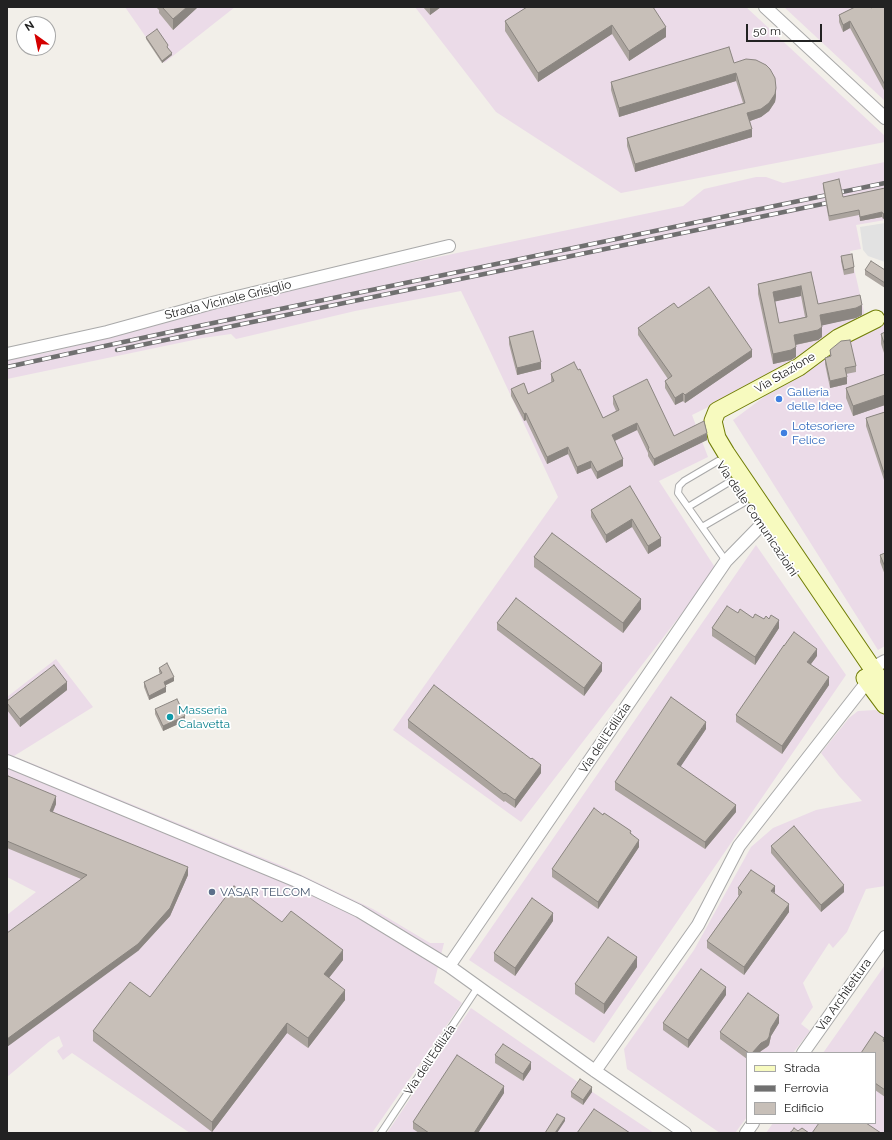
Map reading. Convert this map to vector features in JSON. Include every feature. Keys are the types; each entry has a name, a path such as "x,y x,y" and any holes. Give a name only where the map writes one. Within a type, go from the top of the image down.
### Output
{"street":[{"path":"765,7 885,118"},
{"name":"Strada Vicinale Grisiglio","path":"7,354 107,332 216,302 449,246"},
{"name":"Via Stazione","path":"717,438 713,421 717,411 799,367 838,338 876,319"},
{"name":"Via delle Comunicazioini","path":"717,438 714,452 718,461 745,502 765,521"},
{"name":"Via delle Comunicazioini","path":"717,438 765,521 875,670 885,686"},
{"name":"Via dell'Edilizia","path":"449,966 726,561 765,521"},
{"path":"595,1071 698,925 739,846 875,670"},
{"name":"Via delle Comunicazioini","path":"875,670 885,705"},
{"path":"7,761 299,882 359,911 449,966 595,1071 685,1133"},
{"name":"Via Architettura","path":"804,1052 885,937"},
{"path":"746,1133 752,1124"}],"lane":[{"path":"718,461 684,481 679,486 678,493 726,561"},
{"path":"688,506 731,481"},
{"path":"702,527 745,502"},
{"name":"Via dell'Edilizia","path":"381,1133 478,987"}],"shaded area":[{"path":"125,7 235,7 164,63"},
{"path":"415,7 746,7 885,136 885,142 621,193 496,112"},
{"path":"784,7 885,7 885,101"},
{"path":"885,162 885,220 856,225 861,249 850,251 865,316 795,362 692,415 708,457 659,481 716,569 521,822 393,730 558,497 461,291 355,311 236,339 231,334 203,338 7,379 7,360 50,352 116,335 202,309 414,262 683,206 704,189 756,177 766,177 783,183"},
{"path":"885,223 885,262 868,256 863,250 860,227"},
{"path":"885,319 885,646 878,650 733,420 839,341"},
{"path":"756,545 846,675 594,1043 469,960"},
{"path":"56,659 93,707 14,756 285,867 373,909 430,943 444,943 434,983 462,1003 372,1133 190,1133 72,1053 63,1060 57,1051 63,1046 59,1036 50,1041 7,1077 7,915 36,892 7,877 7,697"},
{"path":"876,710 885,716 885,886 866,889 847,932 833,948 829,943 803,983 813,1007 801,1024 810,1031 794,1052 746,1052 746,1118 735,1133 720,1133 627,1069 624,1049 694,950 751,847 773,828 816,810 862,801 839,776 821,753 849,718 858,711"},
{"path":"885,965 885,1133 766,1133 772,1124 876,1124 876,1052 824,1052"},
{"path":"471,1008 588,1089 654,1133 387,1133"}],"building":[{"path":"162,7 187,7 173,19"},
{"path":"527,7 653,7 666,27 629,51 612,25 538,73 505,21"},
{"path":"855,7 885,7 885,85 850,21 843,25 839,15"},
{"path":"157,29 172,53 162,61 146,37"},
{"path":"729,47 734,63 746,59 756,60 766,65 775,78 775,94 769,103 761,109 747,113 752,129 635,164 627,138 745,103 736,73 619,108 611,82"},
{"path":"839,179 843,197 885,188 885,213 883,214 882,212 860,217 859,210 829,216 823,183"},
{"path":"852,254 854,267 844,270 841,256"},
{"path":"871,261 885,270 885,283 865,270"},
{"path":"811,272 818,304 860,295 862,305 856,308 820,315 822,327 818,330 794,335 796,347 791,350 773,354 758,284","holes":["801,286 807,317 779,323 773,292"]},
{"path":"709,287 752,350 685,395 683,393 675,398 665,381 672,376 638,328 674,303 678,308"},
{"path":"533,331 541,362 517,368 509,337"},
{"path":"885,332 885,346 881,334"},
{"path":"850,340 856,366 845,368 847,377 830,381 825,358 831,356 830,350 841,341"},
{"path":"574,362 578,370 580,369 603,418 619,410 613,396 647,379 674,436 704,421 707,433 654,459 637,423 612,435 623,459 597,472 591,461 577,467 568,447 547,457 526,413 524,414 511,389 524,383 528,394 554,381 551,374"},
{"path":"885,374 885,395 853,406 846,388"},
{"path":"885,412 885,476 866,418"},
{"path":"630,486 661,538 648,546 632,519 606,535 591,510"},
{"path":"552,533 641,599 623,623 534,557"},
{"path":"885,553 885,567 880,555"},
{"path":"516,598 602,663 584,688 497,623"},
{"path":"727,606 738,613 740,609 753,618 755,614 764,619 766,616 769,619 771,615 779,620 755,657 712,628"},
{"path":"794,632 817,649 807,662 829,677 782,746 736,715"},
{"path":"167,663 174,677 164,682 166,687 149,696 144,682 162,673 159,668"},
{"path":"54,665 67,682 20,719 7,701"},
{"path":"434,685 541,765 515,800 505,793 504,794 408,720"},
{"path":"671,697 706,722 677,764 736,805 705,842 615,782"},
{"name":"Masseria Calavetta","path":"177,699 185,716 163,726 155,709"},
{"path":"8,776 56,796 50,811 188,867 170,908 138,944 7,1039 7,933 87,875 7,841"},
{"path":"594,808 631,831 630,833 639,840 598,902 552,869"},
{"path":"794,826 844,885 821,905 771,846"},
{"path":"751,870 775,886 771,891 789,904 744,967 707,941 742,892 738,888"},
{"path":"234,886 282,922 291,911 343,950 324,974 345,990 308,1038 287,1023 212,1122 93,1031 130,982 150,997"},
{"path":"532,898 553,913 515,968 494,953"},
{"path":"608,937 637,957 604,1004 575,984"},
{"path":"701,969 726,987 688,1040 663,1023"},
{"path":"748,993 779,1015 771,1028 767,1040 761,1043 753,1052 748,1052 720,1032"},
{"path":"875,1032 884,1038 885,1090 876,1084 876,1052 862,1052"},
{"path":"503,1044 531,1062 523,1074 495,1055"},
{"path":"457,1055 504,1086 474,1133 429,1133 413,1122"},
{"path":"580,1079 592,1087 583,1100 571,1092"},
{"path":"594,1109 630,1133 577,1133"},
{"path":"557,1114 565,1118 555,1133 545,1133"},
{"path":"818,1124 868,1124 881,1133 812,1133"},
{"path":"794,1128 798,1131 802,1128 809,1133 789,1133"}],"railway":[{"path":"7,367 885,183"},
{"path":"117,350 837,201"}],"place":[{"name":"Galleria delle Idee","path":"779,399"},
{"name":"Lotesoriere Felice","path":"784,433"},
{"name":"Masseria Calavetta","path":"170,717"},
{"name":"VASAR TELCOM","path":"212,892"}]}
